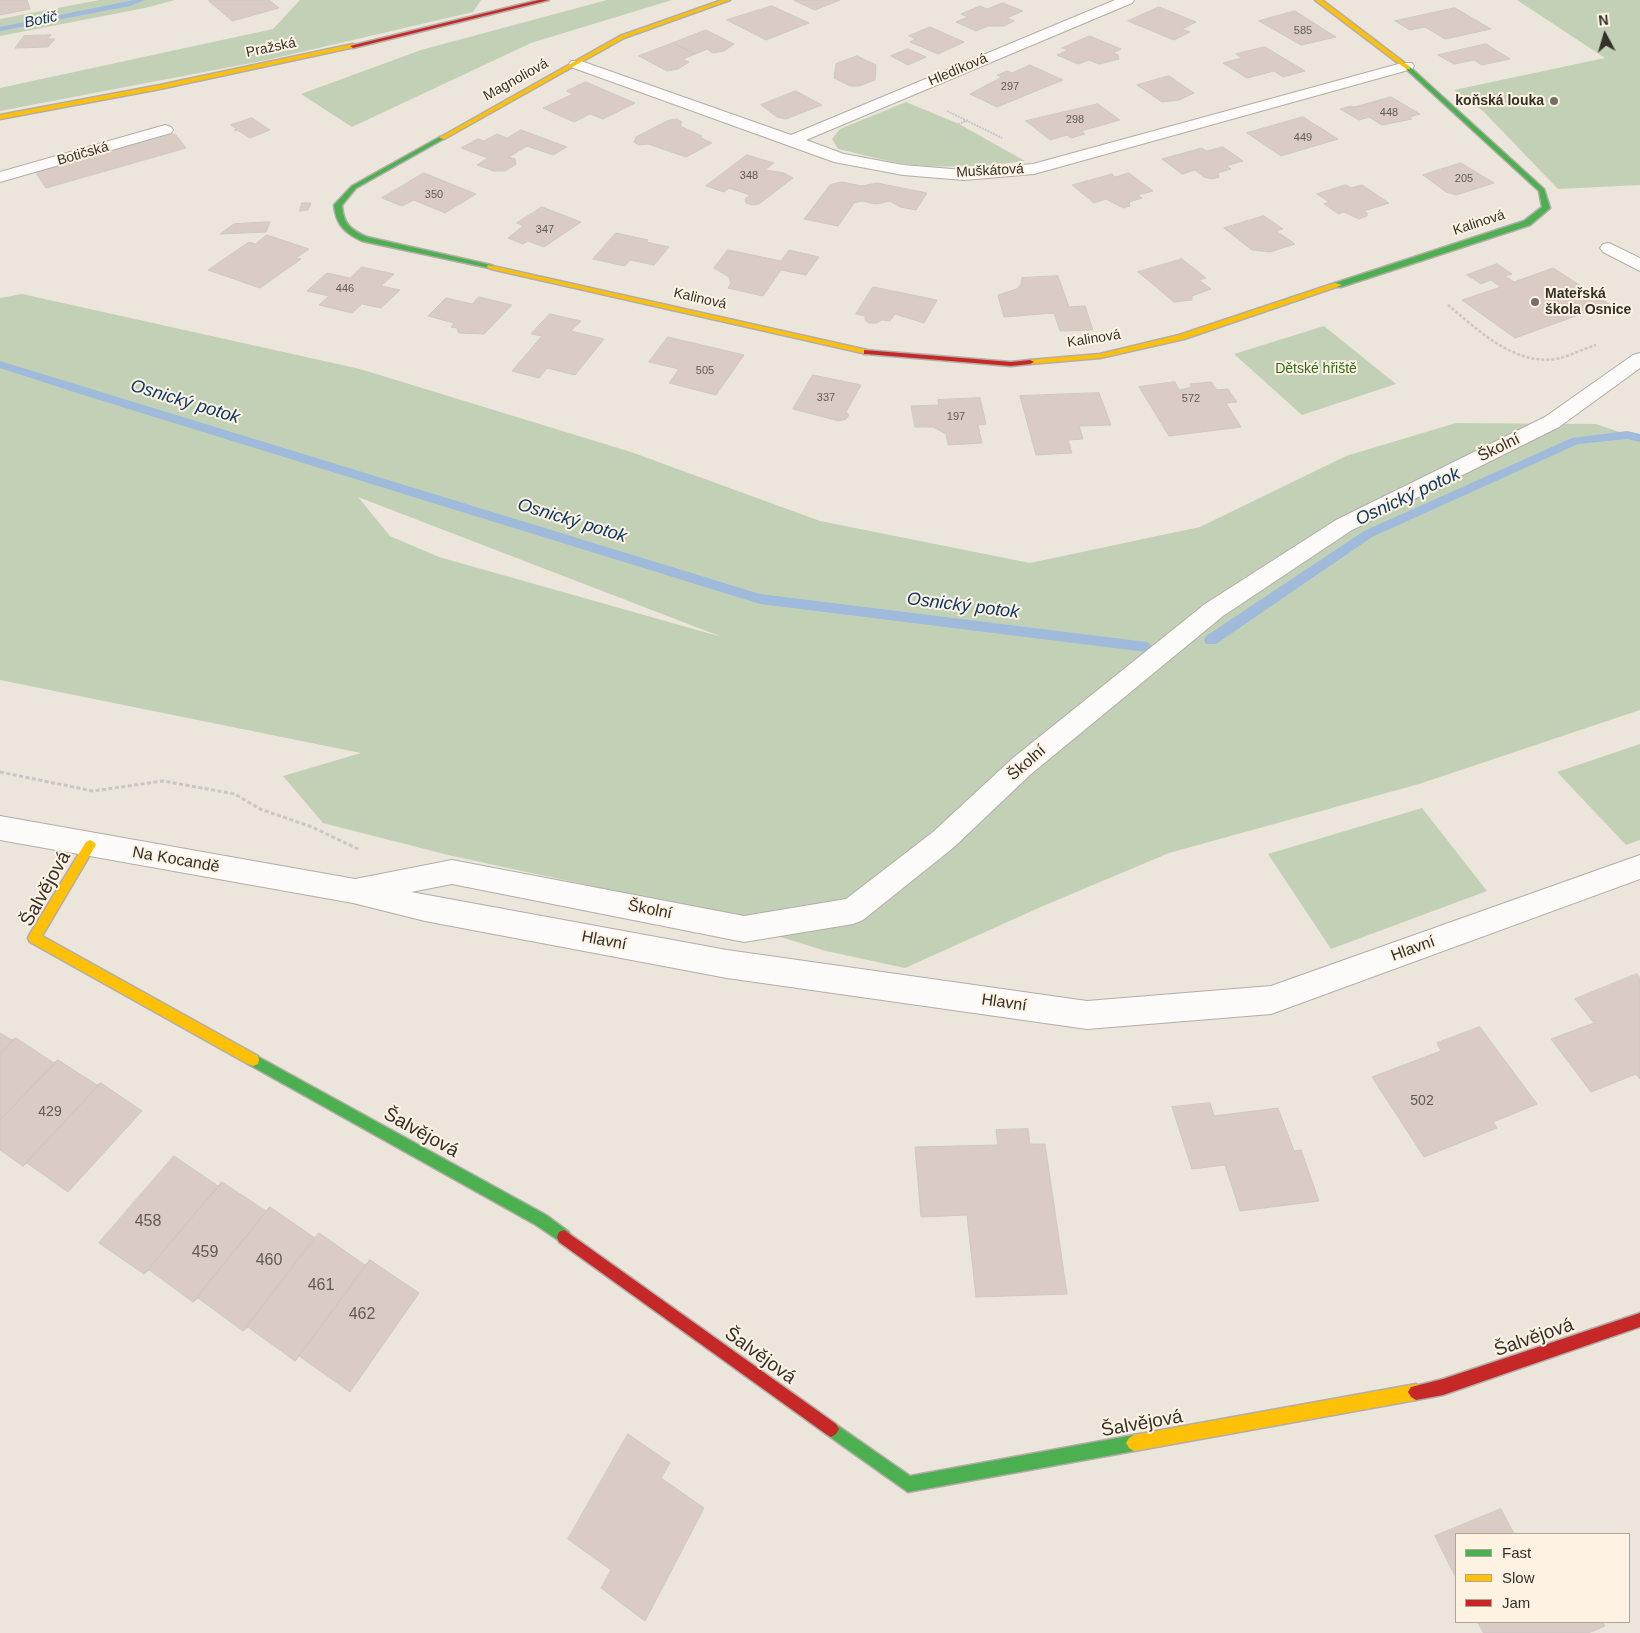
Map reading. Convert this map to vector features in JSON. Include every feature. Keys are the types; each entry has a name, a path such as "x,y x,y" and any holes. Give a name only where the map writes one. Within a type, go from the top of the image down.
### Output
{"street":[{"name":"Pražská","path":"0,117 160,87 348,47 546,0"},
{"name":"Magnoliová","path":"337,212 342,198 354,187 576,64 622,36 727,0"},
{"name":"Hledíková","path":"790,140 1126,0"},
{"name":"Kalinová","path":"337,212 341,225 349,232 365,239 877,354 1011,364 1100,356 1191,334 1527,223 1546,208 1542,190 1407,66 1359,26 1318,0"},
{"name":"Muškátová","path":"576,64 840,158 903,170 964,175 1034,169 1407,66"},
{"name":"Botičská","path":"0,177 165,130"},
{"path":"1632,243 1610,248 1640,266"},
{"name":"Školní","path":"353,890 452,872 744,929 852,911 943,840 1029,759 1214,610 1344,525 1552,422 1640,359"},
{"name":"Na Kocandě","path":"0,828 353,890"},
{"name":"Šalvějová","path":"90,845 34,938 541,1220 908,1484 1443,1387 1640,1320"},
{"name":"Hlavní","path":"353,890 425,908 727,964 1087,1015 1271,1000 1640,867"}],"path":[{"path":"1448,305 1504,349 1531,358 1552,360 1596,345"},
{"path":"0,772 93,791 131,784 163,781 235,794 260,809 312,827 358,849 405,881"}],"green space":[{"path":"99,0 175,0 145,8 0,36 0,19"},
{"path":"300,0 481,0 473,12 267,60 0,111 0,88 273,29"},
{"path":"607,0 672,0 531,43 352,127 301,94 421,50"},
{"name":"koňská louka","path":"1517,0 1640,0 1640,185 1558,189 1483,111 1454,90 1605,58"},
{"path":"906,102 959,124 1025,161 966,166 906,164 838,149 832,139 840,129"},
{"path":"22,294 360,369 631,452 820,521 1030,563 1200,527 1346,456 1456,423 1596,424 1640,439 1640,710 1419,784 1169,853 1043,906 905,968 826,951 670,903 448,855 323,823 283,776 361,753 0,680 0,298","holes":["358,497 722,637 439,557 390,536"]},
{"name":"Dětské hřiště","path":"1324,326 1396,384 1302,415 1234,354"},
{"path":"1640,744 1640,840 1626,845 1557,772"},
{"path":"1422,808 1487,891 1331,949 1268,854"}],"building":[{"path":"0,0 27,0 30,9 0,15"},
{"path":"269,0 279,8 232,21 209,1"},
{"path":"794,0 840,0 815,10"},
{"path":"1003,3 1023,11 1007,18 1014,21 1004,26 988,26 976,31 956,22 968,17 961,14 980,6 987,9"},
{"path":"772,6 809,23 766,40 727,20"},
{"path":"1159,7 1196,22 1182,29 1190,32 1174,40 1128,21"},
{"path":"1455,8 1491,29 1445,39 1425,27 1410,30 1395,21"},
{"path":"1295,11 1336,37 1301,45 1259,21"},
{"path":"930,27 964,42 938,54 910,42 916,39 909,36"},
{"path":"706,30 734,44 724,51 713,53 707,49 695,54 673,43"},
{"path":"51,35 47,39 55,39 48,47 15,48 24,36"},
{"path":"1090,36 1121,49 1113,53 1118,55 1119,59 1099,64 1089,60 1078,64 1057,55 1068,50 1062,48"},
{"path":"673,43 695,54 683,59 689,62 678,69 667,71 639,56"},
{"path":"1486,44 1510,59 1482,65 1474,60 1454,64 1438,55"},
{"path":"1265,47 1305,71 1283,77 1274,71 1247,78 1223,63 1242,58 1236,54"},
{"path":"908,49 926,57 908,65 891,56"},
{"path":"857,56 876,65 875,80 859,86 850,86 834,78 836,64"},
{"path":"1030,65 1063,80 997,107 970,94 1002,77 997,75 1007,71 1012,73"},
{"path":"1169,76 1194,93 1179,100 1162,102 1137,85"},
{"path":"586,82 635,103 603,119 590,114 574,122 543,108 573,94 567,91"},
{"path":"796,91 822,105 786,119 777,117 761,105"},
{"path":"1391,97 1420,114 1409,117 1412,119 1382,125 1369,117 1359,120 1340,109 1354,107"},
{"path":"1098,104 1120,120 1081,131 1085,134 1071,138 1067,135 1050,140 1026,121"},
{"path":"1303,117 1338,139 1281,156 1247,133"},
{"path":"252,118 270,130 250,138 234,130 237,129 231,125"},
{"path":"677,119 682,122 680,126 712,143 686,157 648,144 639,145 634,142 636,137 667,121"},
{"path":"521,130 567,147 553,155 527,146 509,157 515,159 516,164 505,171 494,171 477,165 488,158 461,148 478,139 484,141 497,134 507,138"},
{"path":"175,134 186,148 46,188 36,173"},
{"path":"1223,147 1243,161 1226,166 1231,169 1218,173 1219,177 1212,179 1204,177 1195,170 1182,174 1162,159 1202,148 1206,151"},
{"path":"747,155 774,163 765,170 784,173 793,178 759,204 752,205 746,203 745,199 750,195 729,188 724,192 706,186"},
{"path":"1461,163 1494,183 1456,195 1446,192 1423,175"},
{"path":"424,173 476,194 445,213 414,200 402,206 382,198"},
{"path":"1129,173 1153,191 1138,195 1142,198 1129,202 1130,206 1123,208 1106,199 1094,203 1072,185 1112,174 1115,177"},
{"path":"842,182 862,186 877,183 927,193 916,210 900,207 890,201 876,204 862,201 854,203 838,226 804,219 830,185"},
{"path":"1346,185 1351,188 1362,185 1389,203 1364,211 1367,213 1367,216 1359,219 1344,212 1339,214 1324,204 1329,202 1317,194"},
{"path":"302,203 311,203 308,210 300,211"},
{"path":"542,207 581,222 544,247 528,241 523,244 508,238 523,226 517,223"},
{"path":"1264,216 1283,229 1276,231 1295,244 1270,252 1252,250 1224,228"},
{"path":"270,222 266,232 220,234 234,224"},
{"path":"616,233 669,247 654,265 630,260 625,266 593,259"},
{"path":"267,235 309,249 296,258 301,259 260,288 208,270 249,242 255,244"},
{"path":"728,250 781,261 789,250 819,257 806,275 781,270 763,296 728,288 731,283 729,277 714,268"},
{"path":"1182,259 1206,278 1199,280 1211,289 1192,296 1192,300 1174,302 1138,272"},
{"name":"Mateřská škola Osnice","path":"1497,264 1512,274 1505,276 1514,282 1553,268 1609,304 1515,338 1462,300 1501,287 1491,280 1481,284 1467,275"},
{"path":"362,267 394,274 381,286 400,290 381,308 362,304 352,313 319,305 329,296 307,291 327,273 350,278"},
{"path":"1058,276 1069,307 1085,306 1093,330 1060,331 1054,313 1004,317 998,295 1017,289 1021,284 1022,278"},
{"path":"873,287 937,300 924,323 895,314 890,321 882,320 877,323 869,323 865,320 865,316 856,314"},
{"path":"479,297 512,305 484,334 459,333 457,328 451,327 454,323 428,316 446,298 472,304"},
{"path":"550,314 581,321 571,331 604,339 575,375 547,368 539,378 512,371 542,336 531,334"},
{"path":"668,337 744,355 716,395 669,383 679,369 649,362"},
{"path":"813,375 861,385 846,412 849,415 846,419 839,421 793,409"},
{"path":"1175,382 1179,390 1192,387 1190,384 1211,382 1217,390 1228,389 1237,402 1226,403 1241,427 1169,436 1139,387"},
{"path":"1099,393 1111,425 1079,426 1083,439 1068,440 1072,453 1036,455 1020,396"},
{"path":"980,398 986,424 978,425 982,443 948,445 946,434 933,427 915,427 911,406 939,405 938,400"},
{"path":"1637,974 1640,978 1640,1079 1636,1074 1591,1092 1551,1039 1594,1023 1575,999"},
{"path":"1480,1027 1537,1104 1493,1122 1497,1128 1424,1157 1372,1077 1441,1051 1437,1043"},
{"path":"0,1033 12,1040 16,1038 0,1054"},
{"path":"16,1038 54,1063 58,1060 0,1120 0,1054"},
{"path":"58,1060 97,1085 101,1083 23,1166 0,1150 0,1120"},
{"path":"101,1083 142,1111 68,1192 27,1163 23,1166"},
{"path":"1210,1103 1214,1116 1278,1108 1294,1151 1301,1150 1319,1201 1240,1211 1225,1165 1192,1169 1172,1107"},
{"path":"1028,1129 1030,1144 1045,1144 1067,1294 976,1297 967,1215 921,1217 915,1147 998,1145 996,1130"},
{"path":"174,1156 218,1186 222,1182 144,1274 99,1243"},
{"path":"222,1182 266,1211 270,1207 193,1302 149,1270 144,1274"},
{"path":"270,1207 315,1238 243,1331 198,1298 193,1302"},
{"path":"319,1233 365,1265 370,1260 295,1361 248,1327 243,1331"},
{"path":"370,1260 419,1293 350,1392 299,1356 295,1361"},
{"path":"628,1434 670,1463 661,1478 704,1508 645,1621 601,1588 611,1570 568,1539"},
{"path":"1501,1509 1513,1533 1455,1533 1455,1576 1435,1536"},
{"path":"1479,1623 1604,1623 1605,1626 1588,1633 1484,1633"}],"waterway":[{"name":"Botič","path":"0,29 130,4 141,0"},
{"name":"Osnický potok","path":"0,364 84,392 760,599 1147,647"},
{"name":"Osnický potok","path":"1211,640 1368,534 1576,441 1627,435 1640,438"}],"traffic: fast":[{"path":"1338,285 1527,223 1546,208 1542,190 1408,68"},
{"path":"442,138 354,187 338,205 340,218 345,227 365,239 491,267"},
{"path":"253,1060 541,1220 564,1237"},
{"path":"831,1429 908,1484 1134,1443"}],"traffic: slow":[{"path":"442,138 622,37 727,0"},
{"path":"1318,0 1408,68"},
{"path":"0,117 160,87 353,46"},
{"path":"491,267 867,352"},
{"path":"1030,362 1100,356 1181,337 1338,285"},
{"path":"90,845 34,938 253,1060"},
{"path":"1134,1443 1416,1392"}],"traffic: jam":[{"path":"353,46 546,0"},
{"path":"867,352 1011,364 1030,362"},
{"path":"564,1237 831,1429"},
{"path":"1416,1392 1443,1387 1640,1320"}],"place":[{"name":"koňská louka","path":"1554,101"},
{"name":"Mateřská škola Osnice","path":"1535,302"}]}
